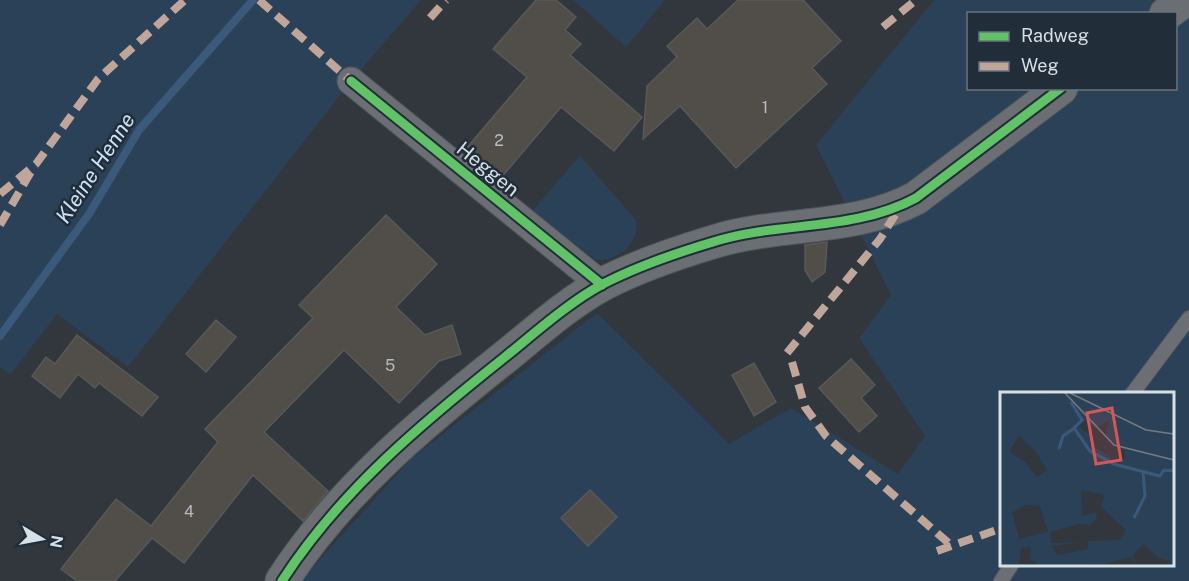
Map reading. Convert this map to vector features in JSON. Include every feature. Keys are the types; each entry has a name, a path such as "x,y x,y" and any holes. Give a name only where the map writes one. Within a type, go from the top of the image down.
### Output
{"street":[{"path":"1169,12 1185,0"},
{"name":"Heggen","path":"351,81 602,285"},
{"path":"282,581 329,518 413,432 538,331 602,285 655,261 716,241 862,218 900,207 916,198 1058,90"}],"lane":[{"path":"1133,392 1189,318"},
{"path":"1001,581 1011,566"}],"shaded area":[{"path":"0,0 421,0 351,81 128,367 57,314 10,375 0,367"},
{"path":"573,0 665,0 626,47"},
{"path":"934,0 1189,0 1189,581 300,581 411,459 597,313 729,444 791,408 898,474 925,436 859,338 891,295 816,145"},
{"path":"580,156 636,220 635,237 626,249 612,258 596,260 532,211"}],"building":[{"path":"536,0 556,0 576,17 565,30 581,44 570,55 642,117 614,151 561,107 500,179 465,150 527,77 493,49"},
{"path":"738,0 803,0 841,41 812,68 827,84 736,168 680,106 643,139 647,86 677,57 667,46 697,18 707,29"},
{"path":"386,215 437,264 396,307 425,335 452,325 461,354 439,361 399,403 344,350 264,432 328,491 303,521 253,475 184,563 152,538 115,581 77,581 61,569 116,499 151,526 218,442 205,429 313,318 299,305"},
{"path":"827,242 825,272 812,282 805,270 805,245"},
{"path":"216,320 236,337 206,372 186,354"},
{"path":"77,335 158,397 142,416 99,383 95,388 78,374 60,398 32,376 46,357 55,364"},
{"path":"851,359 875,385 861,398 877,416 859,432 819,388"},
{"path":"754,363 776,402 754,416 732,375"},
{"path":"590,490 617,517 588,546 561,518"}],"waterway":[{"name":"Kleine Henne","path":"0,336 89,214 139,130 253,0"}],"marked path":[{"path":"0,194 36,164 98,79 185,0"},
{"path":"259,0 351,81"},
{"path":"430,18 446,0"},
{"path":"883,27 916,0"},
{"path":"0,225 32,170"},
{"path":"787,353 880,239 900,207"},
{"path":"792,362 805,407 826,436 952,546"},
{"path":"937,551 1000,529"}],"cycle path":[{"path":"351,81 602,285"},
{"path":"282,581 330,517 384,460 443,407 577,300 616,277 671,255 713,242 738,235 841,221 892,209 916,198 1058,90"}]}
